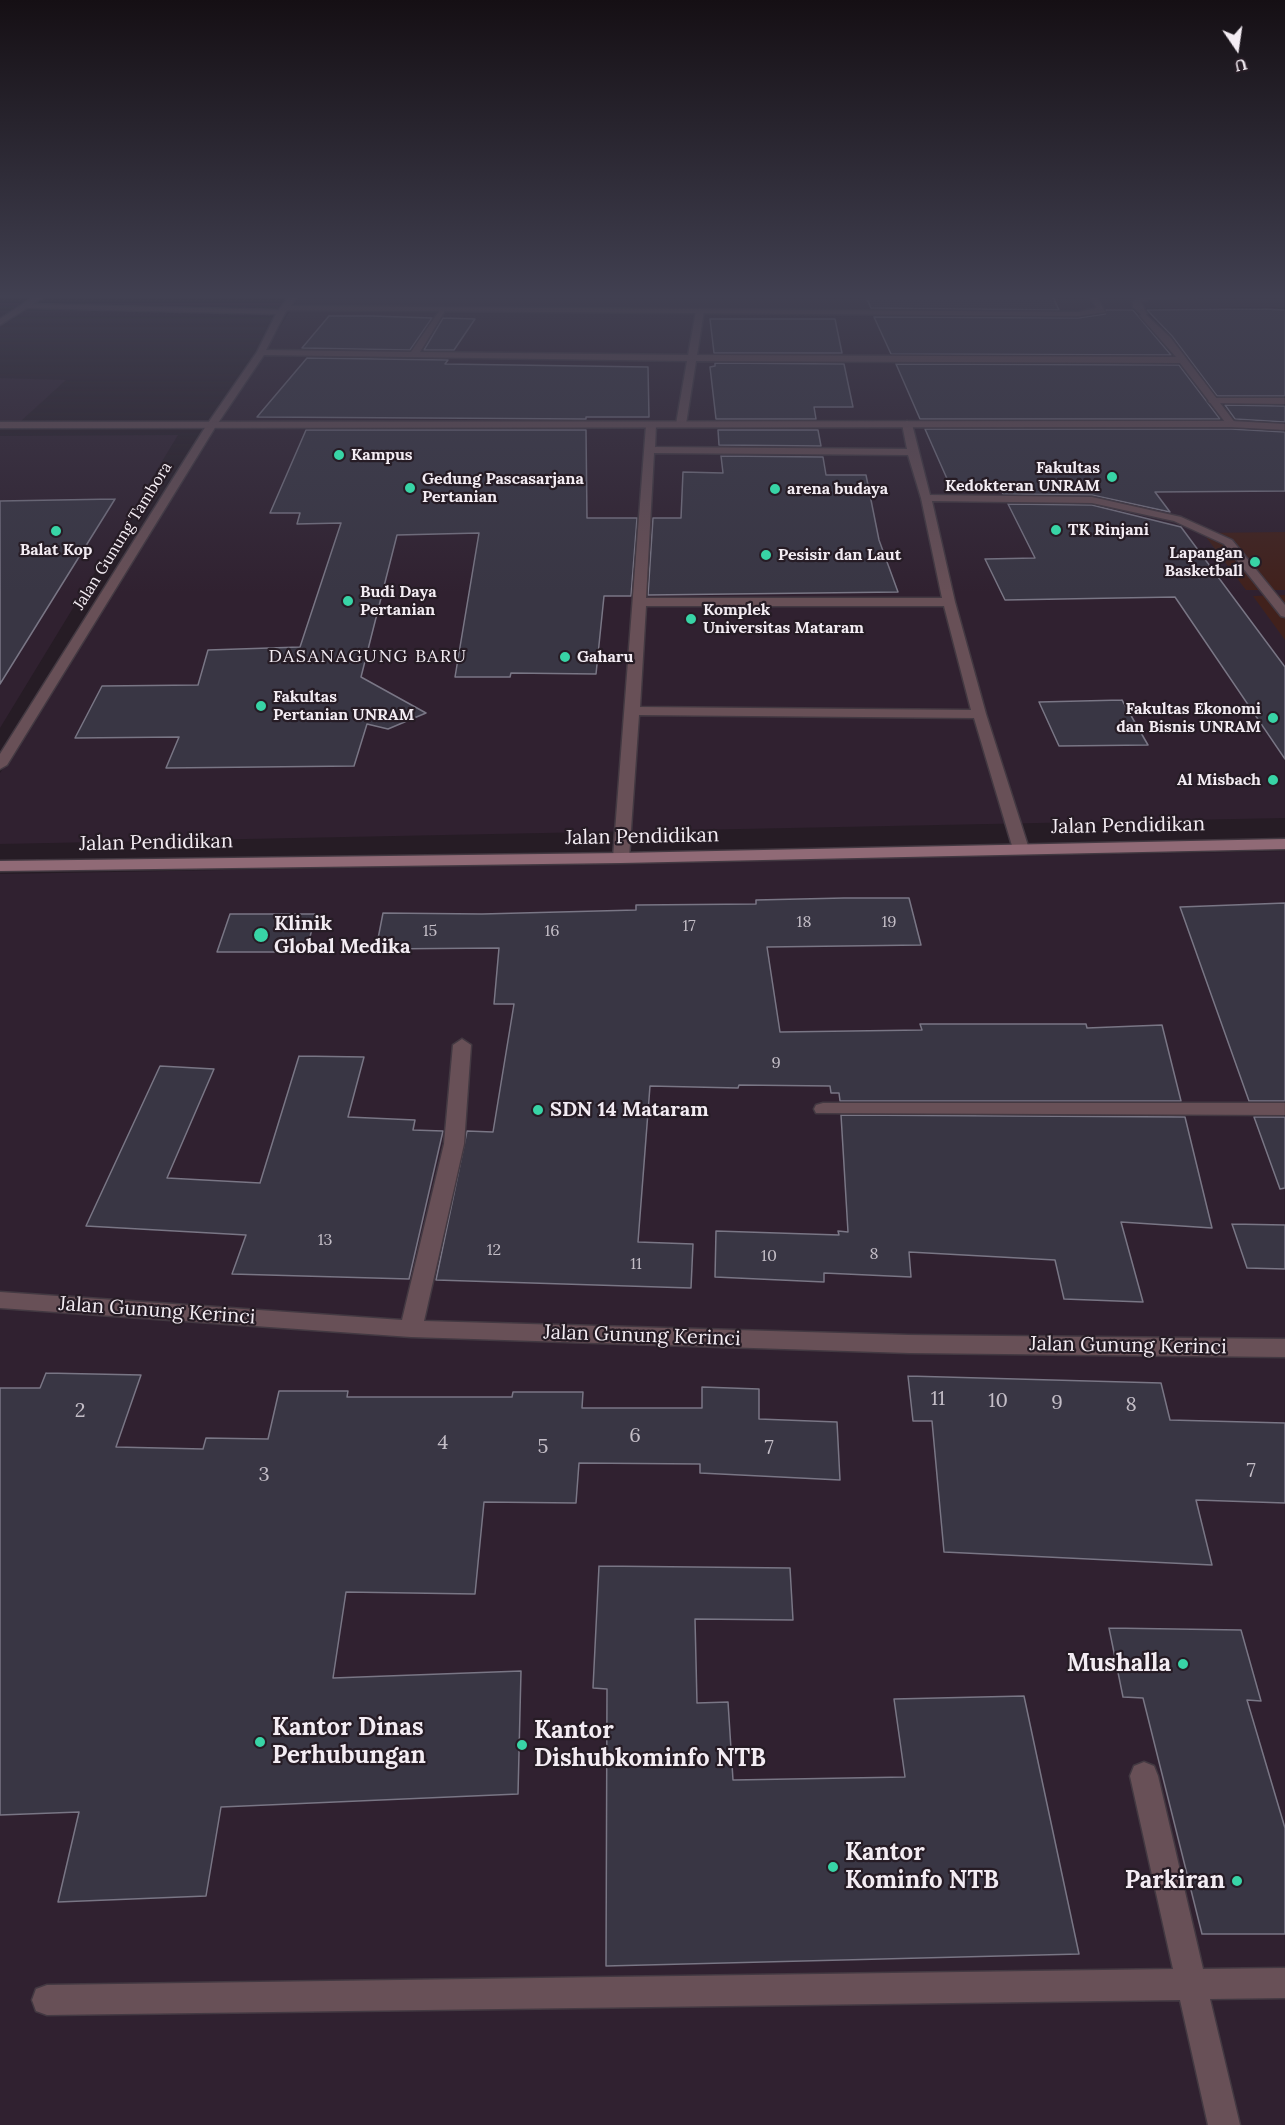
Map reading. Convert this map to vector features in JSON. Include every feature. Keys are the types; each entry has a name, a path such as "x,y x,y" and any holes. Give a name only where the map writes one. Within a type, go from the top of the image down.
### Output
{"main road":[{"name":"Jalan Pendidikan","path":"0,866 621,858 1285,844"}],"street":[{"name":"Jalan Gunung Tambora","path":"0,765 233,394"},
{"path":"681,424 686,394"},
{"path":"1208,394 1231,424"},
{"path":"1213,401 1285,401"},
{"path":"907,424 912,452 926,498 979,714 1021,849"},
{"path":"0,425 1231,424 1285,428"},
{"path":"621,858 633,711 638,602 651,425"},
{"path":"649,450 912,452"},
{"path":"926,498 1092,500 1177,519 1228,542 1285,613"},
{"path":"638,602 950,602"},
{"path":"633,711 979,714"},
{"path":"411,1329 454,1144 462,1045"},
{"path":"823,1109 1285,1109"},
{"name":"Jalan Gunung Kerinci","path":"0,1300 411,1329 909,1344 1285,1348"},
{"path":"1144,1776 1224,2125"},
{"path":"47,2000 1285,1983"}],"shaded area":[{"path":"0,394 50,394 21,421 0,421"},
{"name":"Komplek Universitas Mataram","path":"238,394 1183,394 1212,434 1285,464 1285,818 0,844 0,773"},
{"path":"178,435 112,544 0,728 0,436"},
{"name":"Lapangan Basketball","path":"1285,532 1285,590 1246,590 1203,533"},
{"path":"1285,595 1285,640 1253,596"},
{"path":"1285,851 1285,2125 0,2125 0,874"}],"building":[{"path":"276,394 649,394 649,417 586,417 586,419 257,417"},
{"path":"713,394 850,394 853,407 814,407 816,419 716,419"},
{"path":"909,394 1201,394 1220,419 920,419"},
{"path":"1216,394 1285,394 1285,396"},
{"path":"1225,405 1285,406 1285,422 1235,419"},
{"path":"925,429 1231,429 1285,432 1285,491 1155,492 1170,512 1092,495 1003,494 1001,489 952,490"},
{"path":"306,430 586,430 587,518 637,518 631,596 604,596 596,674 511,673 510,677 455,677 479,533 397,535 361,677 426,713 388,729 367,724 354,766 166,768 179,737 75,738 102,686 198,685 208,650 300,647 341,523 297,524 300,513 270,513"},
{"path":"718,430 818,430 821,446 719,445"},
{"path":"721,456 823,457 826,475 866,475 879,540 898,592 648,595 653,518 681,518 683,472 723,473"},
{"path":"115,499 0,684 0,501"},
{"path":"1008,504 1092,505 1181,527 1285,667 1285,759 1175,597 1005,600 985,559 1035,558"},
{"path":"1122,700 1148,745 1059,746 1039,702"},
{"path":"909,898 921,945 767,947 780,1032 922,1030 920,1024 1086,1024 1087,1028 1162,1025 1181,1101 840,1101 839,1093 831,1093 830,1086 739,1085 738,1088 650,1086 638,1242 693,1244 691,1288 436,1280 467,1131 493,1132 514,1004 494,1004 499,948 376,949 383,913 482,914 636,910 636,905 756,904 756,900"},
{"path":"1285,903 1285,1101 1249,1101 1180,907"},
{"path":"230,914 316,914 306,952 217,952"},
{"path":"299,1056 364,1057 348,1117 415,1120 413,1130 443,1131 409,1279 232,1274 246,1235 86,1226 160,1066 214,1069 167,1178 260,1183"},
{"path":"841,1115 1185,1117 1212,1228 1121,1222 1143,1302 1064,1299 1055,1260 909,1252 911,1277 824,1273 824,1282 715,1277 716,1231 839,1235 838,1231 848,1232"},
{"path":"1254,1117 1285,1117 1285,1188 1280,1189"},
{"path":"1232,1224 1285,1225 1285,1269 1247,1268"},
{"path":"46,1373 141,1375 116,1447 203,1449 206,1438 268,1439 279,1391 348,1391 347,1397 512,1397 513,1392 583,1392 582,1408 702,1408 702,1387 759,1389 759,1419 837,1422 840,1480 700,1473 700,1464 579,1463 576,1503 484,1502 475,1594 346,1592 333,1678 521,1671 518,1794 221,1807 206,1896 58,1902 79,1812 0,1815 0,1388 40,1388"},
{"path":"908,1376 1161,1383 1170,1420 1285,1423 1285,1503 1196,1500 1212,1565 944,1552 932,1421 913,1421"},
{"name":"Kantor Kominfo NTB","path":"599,1566 790,1568 793,1620 695,1619 697,1703 728,1702 733,1780 905,1777 894,1699 1024,1696 1079,1954 606,1966 607,1689 593,1688"},
{"name":"Parkiran","path":"1109,1628 1241,1630 1261,1701 1247,1700 1285,1828 1285,1934 1202,1934 1143,1698 1123,1697"}],"place":[{"name":"Kampus","path":"339,455"},
{"name":"Fakultas Kedokteran UNRAM","path":"1112,477"},
{"name":"Gedung Pascasarjana Pertanian","path":"410,488"},
{"name":"arena budaya","path":"775,489"},
{"name":"TK Rinjani","path":"1056,530"},
{"name":"Balat Kop","path":"56,531"},
{"name":"Pesisir dan Laut","path":"766,555"},
{"name":"Lapangan Basketball","path":"1255,562"},
{"name":"Budi Daya Pertanian","path":"348,601"},
{"name":"Komplek Universitas Mataram","path":"691,619"},
{"name":"Gaharu","path":"565,657"},
{"name":"Fakultas Pertanian UNRAM","path":"261,706"},
{"name":"Fakultas Ekonomi dan Bisnis UNRAM","path":"1273,718"},
{"name":"Al Misbach","path":"1273,780"},
{"name":"Klinik Global Medika","path":"261,935"},
{"name":"SDN 14 Mataram","path":"538,1110"},
{"name":"Mushalla","path":"1183,1664"},
{"name":"Kantor Dinas Perhubungan","path":"260,1742"},
{"name":"Kantor Dishubkominfo NTB","path":"522,1745"},
{"name":"Kantor Kominfo NTB","path":"833,1867"},
{"name":"Parkiran","path":"1237,1881"}],"district":[{"name":"DASANAGUNG BARU","path":"368,657"}]}
